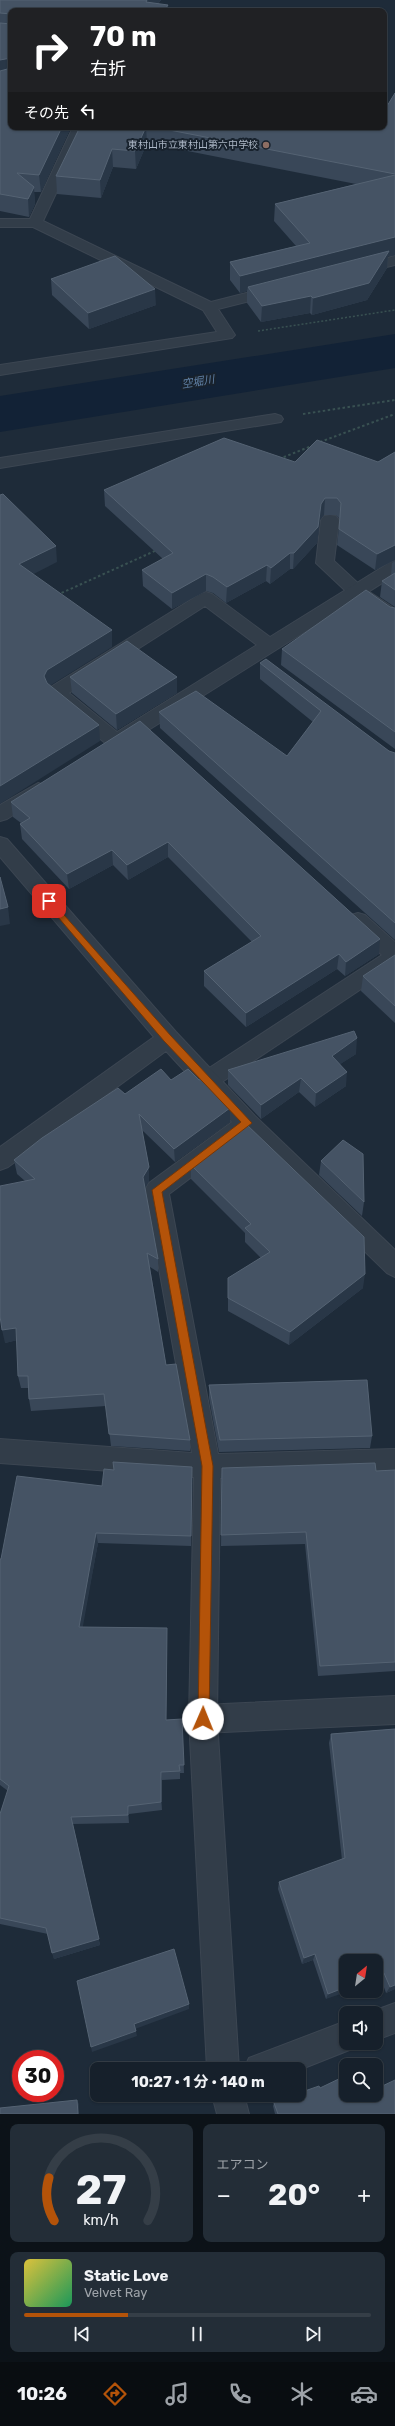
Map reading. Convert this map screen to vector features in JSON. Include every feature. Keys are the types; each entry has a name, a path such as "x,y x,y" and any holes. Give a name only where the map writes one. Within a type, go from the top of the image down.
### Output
{"street":[{"path":"35,223 79,130"},
{"path":"0,223 35,223 209,308 227,335 0,370"},
{"path":"341,274 395,260"},
{"path":"209,308 294,286"},
{"path":"0,463 275,418"},
{"path":"330,520 325,563 356,591 395,618"},
{"path":"269,645 206,598 56,693 110,745 148,730 253,655 395,567"},
{"path":"253,655 272,669"},
{"path":"0,814 52,782"},
{"path":"0,844 168,1038 247,1123 394,1263"},
{"path":"208,1080 395,955 342,906"},
{"path":"0,1160 168,1038"},
{"path":"223,2062 203,1719 207,1466 157,1190 247,1123"},
{"path":"0,1451 207,1466 395,1460"},
{"path":"203,1719 395,1710"},
{"path":"383,2022 395,2018"},
{"path":"278,2062 339,2039"},
{"path":"230,2102 233,2114"}],"path":[{"path":"227,335 395,310"},
{"path":"275,418 395,400"},
{"path":"278,460 395,414"},
{"path":"50,598 164,547"}],"building":[{"path":"0,0 147,0 146,2 168,5 166,8 8,8 8,14 0,13"},
{"path":"0,23 8,24 8,59 0,60"},
{"path":"8,69 8,130 61,130 39,175 17,173 34,187 28,199 0,194 0,71"},
{"path":"395,93 395,174 169,130 387,130 387,106"},
{"path":"79,130 145,130 135,151 112,149 100,180 56,176"},
{"path":"395,175 395,237 240,276 230,262 310,243 275,204"},
{"path":"389,251 369,283 313,298 311,296 262,306 248,287"},
{"path":"115,256 155,289 88,313 51,279"},
{"path":"224,438 295,462 317,440 378,462 395,452 395,545 377,554 339,529 341,503 337,498 325,498 321,504 318,527 294,553 290,553 271,568 267,565 227,587 206,574 172,593 142,570 173,553 104,490"},
{"path":"3,494 56,546 19,564 112,630 47,670 44,676 47,683 99,725 0,786 0,495"},
{"path":"395,573 395,590 382,581"},
{"path":"366,590 390,607 395,608 395,732 282,649"},
{"path":"127,641 177,677 116,714 70,677"},
{"path":"266,659 389,751 395,753 395,923 159,712 196,691 287,756 321,711 260,663"},
{"path":"140,721 380,939 346,962 339,954 246,1013 204,971 261,936 168,842 127,865 112,850 67,874 20,824 30,818 11,802"},
{"path":"0,877 8,907 0,909"},
{"path":"395,955 395,1006 363,976"},
{"path":"354,1031 357,1038 332,1056 347,1072 316,1093 301,1078 261,1105 228,1070"},
{"path":"161,1069 171,1080 188,1069 199,1080 203,1079 230,1108 174,1149 139,1114 149,1167 143,1177 158,1259 147,1253 166,1365 176,1364 190,1440 109,1434 104,1394 29,1399 28,1376 18,1376 16,1328 2,1330 0,1316 0,1186 35,1179 14,1160 42,1138 118,1088 125,1094"},
{"path":"246,1124 364,1237 365,1274 290,1332 228,1298 228,1278 270,1252 245,1228 251,1224 191,1165"},
{"path":"343,1140 363,1154 364,1202 321,1161"},
{"path":"367,1380 372,1436 220,1440 209,1385"},
{"path":"113,1462 192,1467 191,1536 96,1533 79,1627 167,1628 166,1720 182,1719 184,1765 179,1765 180,1771 161,1772 161,1802 128,1806 128,1815 71,1817 99,1939 52,1953 46,1928 0,1918 0,1814 9,1786 0,1779 0,1559 17,1476 102,1486 104,1469 114,1470"},
{"path":"375,1463 376,1471 395,1470 395,1662 320,1666 306,1532 221,1535 222,1468"},
{"path":"395,1729 395,1985 390,1987 383,1973 383,1954 339,1954 339,1990 328,1994 315,1954 304,1958 279,1882 345,1858 331,1734"},
{"path":"174,1949 189,2004 134,2024 136,2031 91,2047 77,1981"},
{"path":"339,2079 339,2102 383,2102 383,2086 395,2080 395,2114 278,2114 274,2103 306,2102 306,2091 319,2086 320,2088"},
{"path":"77,2100 78,2114 0,2114 0,2108"}],"waterway":[{"name":"空堀川","path":"0,414 395,351"}],"place":[{"name":"東村山市立東村山第六中学校","path":"266,145"}],"route":[{"path":"49,901 168,1038 247,1123 157,1190 207,1466 203,1719"}]}
